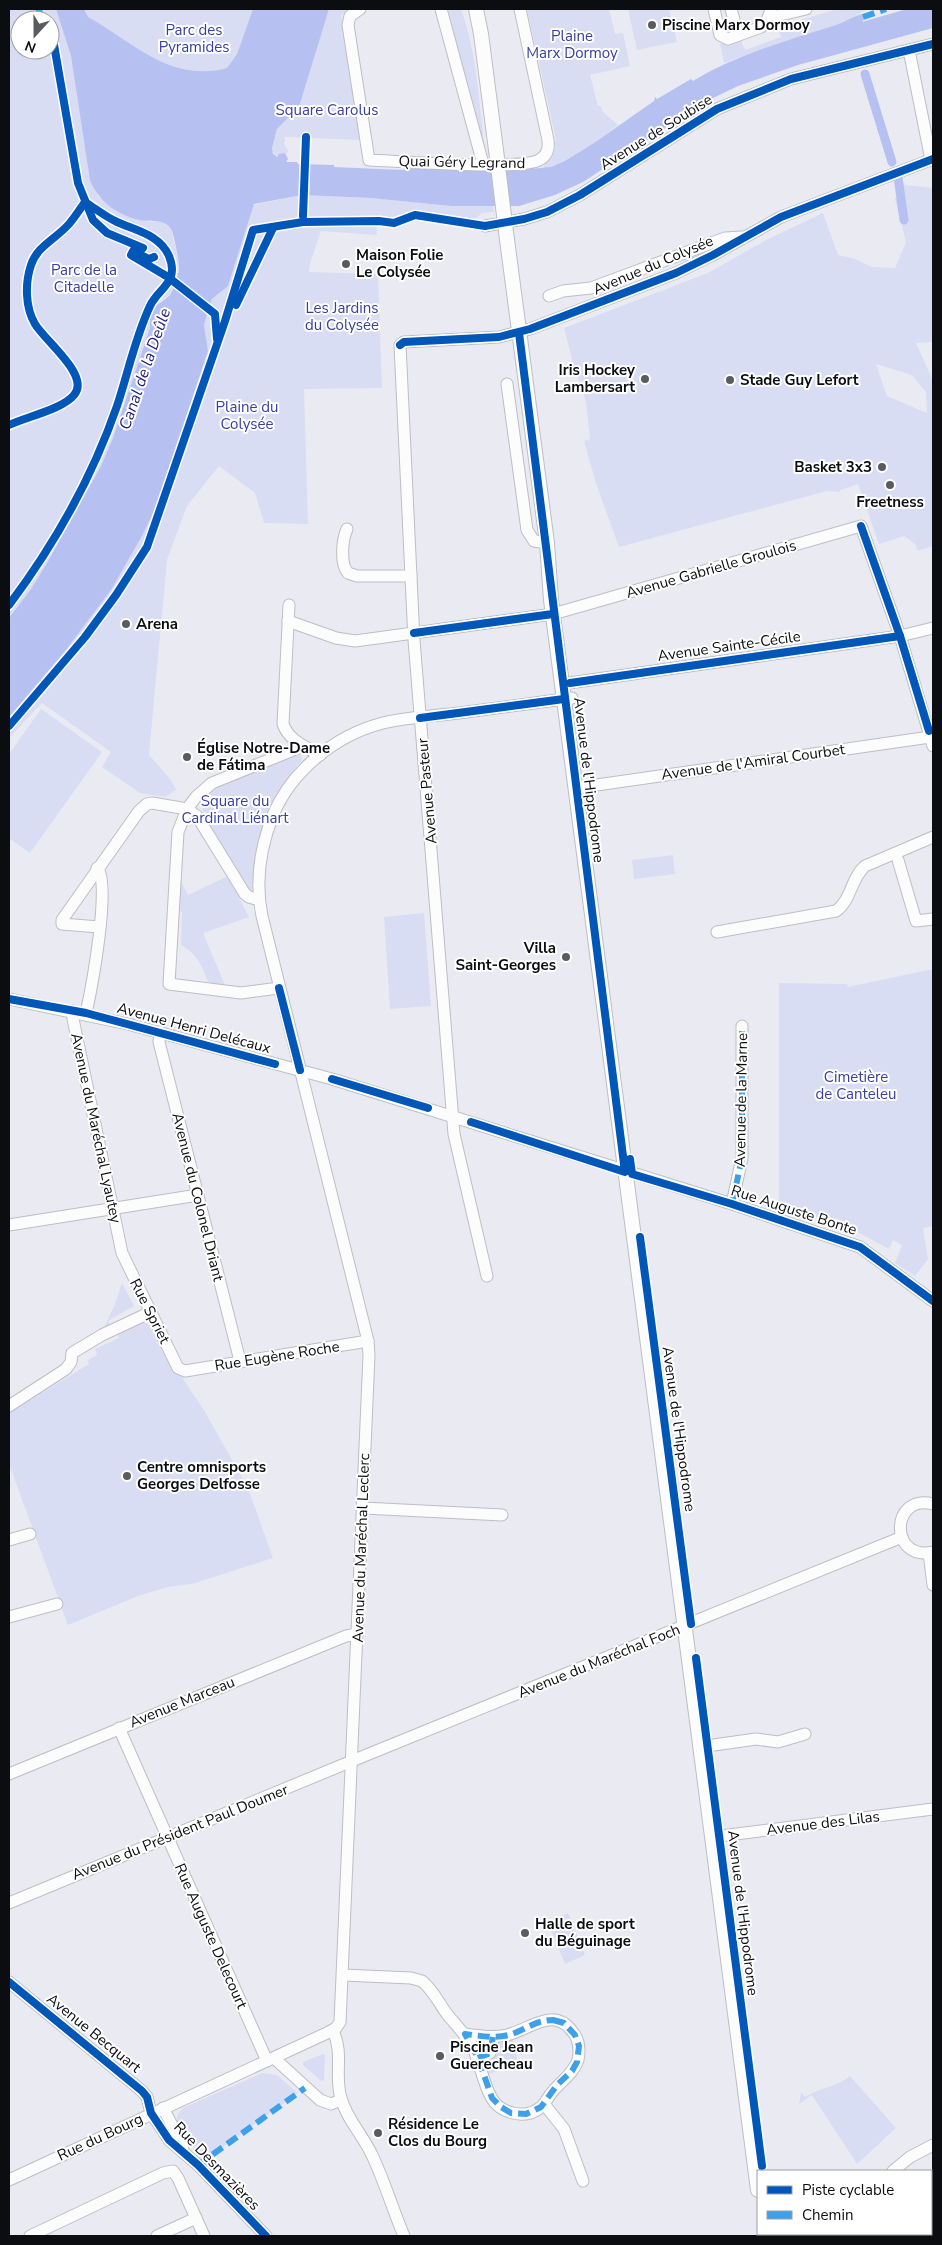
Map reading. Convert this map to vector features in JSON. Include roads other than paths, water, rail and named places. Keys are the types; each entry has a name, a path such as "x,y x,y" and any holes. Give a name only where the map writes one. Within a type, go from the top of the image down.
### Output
{"main road":[{"path":"468,9 482,48"},
{"path":"476,9 482,48"},
{"name":"Avenue de l'Hippodrome","path":"482,48 549,561 556,584 557,613 629,1173 762,2170"},
{"name":"Avenue de l'Hippodrome","path":"688,1625 707,1746 757,2182"}],"street":[{"name":"Quai Géry Legrand","path":"360,9 350,16 348,25 369,160 483,164 531,163 542,158 548,148 548,140 520,9"},
{"path":"441,9 483,164"},
{"path":"714,9 722,37 728,39 761,27 770,13 806,9"},
{"path":"731,9 738,34"},
{"name":"Avenue de Soubise","path":"485,226 524,219 547,212 580,195 717,109 791,79 933,44"},
{"path":"909,50 932,159"},
{"name":"Avenue du Colysée","path":"400,345 404,342 494,337 519,333 659,280 696,264 782,217 932,159"},
{"name":"Avenue du Colysée","path":"549,296 563,291 591,288 732,236 744,237"},
{"name":"Avenue du Colysée","path":"687,251 691,253 696,264"},
{"name":"Avenue Pasteur","path":"400,345 414,633 453,1116 456,1146 487,1276"},
{"path":"507,384 527,530 534,541 547,543"},
{"name":"Avenue Gabrielle Groulois","path":"288,621 349,641 557,613 861,526 900,636"},
{"path":"347,529 344,540 344,565 348,573 357,576 411,576"},
{"path":"290,605 283,724 290,737 320,755"},
{"name":"Avenue Sainte-Cécile","path":"566,683 900,636 933,628"},
{"path":"900,636 931,736"},
{"name":"Avenue du Maréchal Leclerc","path":"333,2031 339,2025 341,2017 369,1354 368,1341 259,900 261,853 273,816 292,784 320,755 336,743 367,728 390,722 568,698"},
{"name":"Avenue de l'Amiral Courbet","path":"579,787 931,736"},
{"path":"280,988 242,994 169,984 178,832 196,796 212,783 303,746"},
{"path":"99,927 62,924 62,921 98,868 147,804 156,803 188,809 200,819 245,894 259,900"},
{"path":"717,932 836,911 842,906 857,874 865,866 933,837"},
{"path":"898,860 916,921 933,919"},
{"path":"86,1013 96,966 103,878 98,868"},
{"name":"Avenue Henri Delécaux","path":"9,998 86,1013 300,1070 453,1116 629,1173"},
{"name":"Avenue du Maréchal Lyautey","path":"73,1011 120,1246"},
{"name":"Avenue de la Marne","path":"732,1204 742,1158 742,1026"},
{"name":"Avenue du Colonel Driant","path":"160,1032 159,1042 240,1361"},
{"name":"Rue Auguste Bonte","path":"629,1173 732,1204 860,1247 933,1300"},
{"path":"9,1225 198,1196"},
{"name":"Rue Spriet","path":"120,1246 125,1262 177,1367 185,1371"},
{"path":"9,1406 66,1369 72,1362 72,1353 102,1335 151,1312"},
{"name":"Rue Eugène Roche","path":"185,1371 368,1341"},
{"path":"933,1504 919,1503 908,1510 900,1524 902,1538 912,1550 921,1553 931,1553 933,1585"},
{"path":"362,1508 502,1514"},
{"path":"9,1540 30,1534"},
{"name":"Avenue du Maréchal Foch","path":"351,1762 902,1538"},
{"path":"9,1617 57,1604"},
{"name":"Avenue Marceau","path":"9,1774 346,1636 357,1634"},
{"name":"Rue Auguste Delecourt","path":"119,1728 270,2060"},
{"path":"707,1746 756,1739 778,1742 805,1734"},
{"name":"Avenue du Président Paul Doumer","path":"9,1903 351,1762"},
{"name":"Avenue des Lilas","path":"716,1837 933,1809"},
{"path":"343,1975 411,1978 422,1981 465,2034 478,2058 492,2098 511,2113 532,2112 544,2104 557,2085 575,2067 579,2046 572,2030 564,2023 546,2020 514,2033 493,2037 465,2034"},
{"name":"Avenue Becquart","path":"9,1982 142,2091 148,2099 151,2113"},
{"path":"333,2031 339,2050 339,2088 341,2100 350,2121 372,2155 404,2236"},
{"name":"Rue du Bourg","path":"9,2180 151,2113 333,2031"},
{"path":"478,2058 490,2053 493,2037"},
{"path":"270,2060 320,2100 331,2104 341,2100"},
{"path":"544,2104 564,2129 583,2182"},
{"name":"Rue Desmazières","path":"162,2108 176,2136 193,2160"},
{"name":"Rue Desmazières","path":"151,2113 173,2144 193,2160 266,2236"},
{"path":"894,2170 914,2155 933,2145"},
{"path":"30,2236 173,2171 204,2236"},
{"path":"157,2236 196,2218"}],"water":[{"name":"Canal de la Deûle","path":"84,9 88,17 153,58 187,70 206,71 227,68 237,54 253,9 329,9 299,107 277,129 272,148 273,154 277,157 279,154 285,153 288,159 286,162 297,162 298,164 404,170 405,168 508,171 551,167 565,161 594,143 654,101 655,97 657,99 691,79 693,81 761,49 837,25 862,14 864,19 862,22 907,9 933,9 933,28 798,65 738,86 705,102 583,182 555,195 519,206 451,206 371,198 302,195 254,204 228,286 212,299 207,313 204,325 208,351 155,509 111,590 66,650 9,717 9,618 31,589 47,563 101,466 113,438 150,328 151,313 155,306 170,295 179,270 174,237 168,226 160,222 139,220 116,211 104,201 90,181 71,56 60,22 60,10 56,10"}],"waterway":[{"path":"865,74 892,162"},
{"path":"898,177 904,220"}],"place":[{"name":"Piscine Marx Dormoy","path":"652,25"},
{"name":"Maison Folie Le Colysée","path":"346,264"},
{"name":"Iris Hockey Lambersart","path":"645,379"},
{"name":"Stade Guy Lefort","path":"730,380"},
{"name":"Basket 3x3","path":"882,467"},
{"name":"Freetness","path":"890,485"},
{"name":"Arena","path":"126,624"},
{"name":"Église Notre-Dame de Fátima","path":"187,757"},
{"name":"Villa Saint-Georges","path":"566,957"},
{"name":"Centre omnisports Georges Delfosse","path":"127,1476"},
{"name":"Halle de sport du Béguinage","path":"525,1933"},
{"name":"Piscine Jean Guerecheau","path":"440,2056"},
{"name":"Résidence Le Clos du Bourg","path":"378,2133"}],"park label":[{"name":"Parc des Pyramides","path":"194,38"},
{"name":"Plaine Marx Dormoy","path":"572,44"},
{"name":"Square Carolus","path":"327,110"},
{"name":"Parc de la Citadelle","path":"84,278"},
{"name":"Les Jardins du Colysée","path":"342,316"},
{"name":"Plaine du Colysée","path":"247,416"},
{"name":"Square du Cardinal Liénart","path":"235,810"},
{"name":"Cimetière de Canteleu","path":"856,1086"}]}
